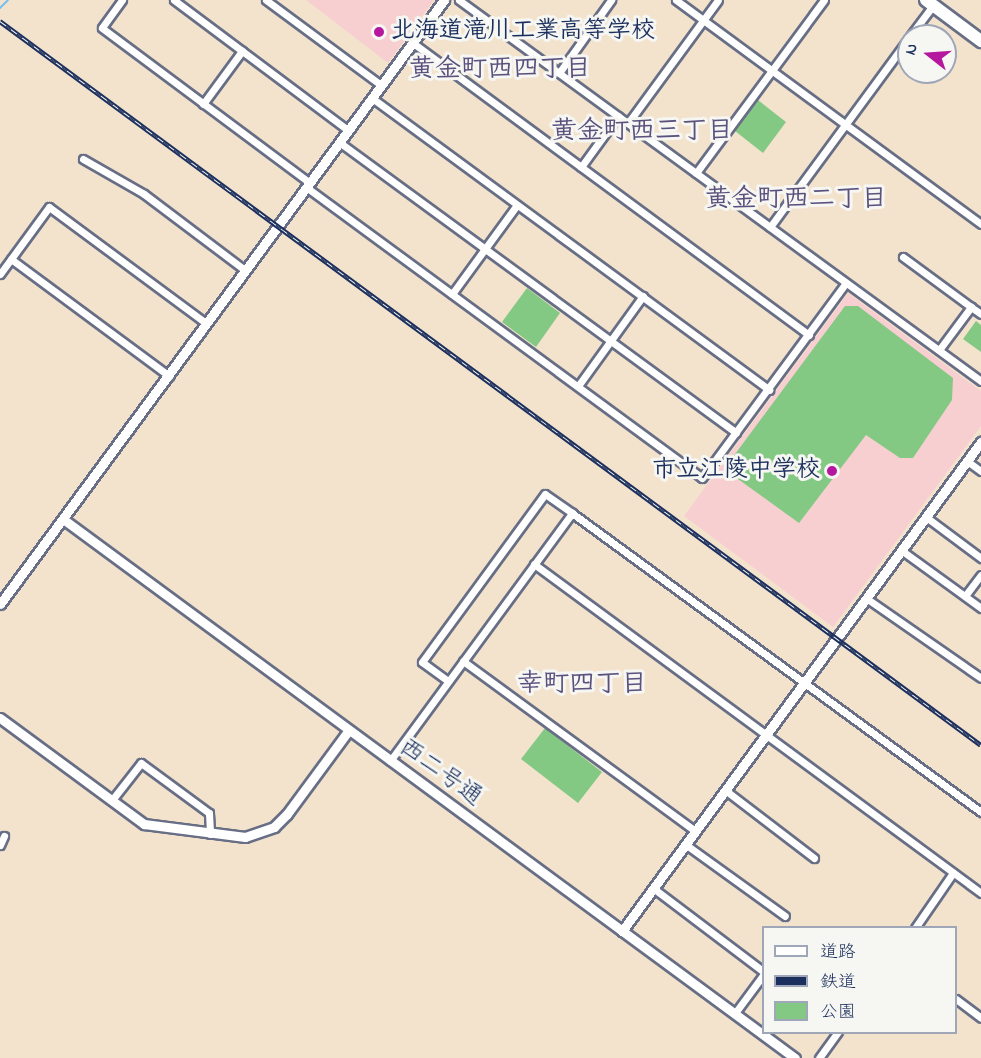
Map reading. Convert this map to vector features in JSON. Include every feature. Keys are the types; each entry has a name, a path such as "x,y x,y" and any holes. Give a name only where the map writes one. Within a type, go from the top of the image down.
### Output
{"highway":[{"path":"929,2 981,41"}],"street":[{"path":"122,0 102,28 452,294 702,478 846,283"},
{"path":"174,0 348,130"},
{"path":"266,0 381,85"},
{"path":"0,604 444,0"},
{"path":"459,0 981,381"},
{"path":"559,73 611,0"},
{"path":"676,0 981,224"},
{"path":"628,123 718,0"},
{"path":"696,173 824,0"},
{"path":"917,24 929,2"},
{"path":"413,43 809,335"},
{"path":"203,104 242,51"},
{"path":"770,227 897,55"},
{"path":"372,98 769,390"},
{"path":"581,167 618,116"},
{"path":"339,142 736,433"},
{"path":"83,159 144,194 245,270"},
{"path":"452,294 517,204"},
{"path":"0,274 49,207 206,322"},
{"path":"903,257 981,314"},
{"path":"11,259 168,375"},
{"path":"579,386 643,296"},
{"path":"939,350 971,307"},
{"path":"622,931 981,442"},
{"path":"967,461 981,471"},
{"path":"448,681 422,663 545,494 981,812"},
{"path":"390,760 572,513"},
{"path":"926,517 981,558"},
{"name":"西二号通","path":"63,519 762,1033"},
{"path":"901,550 981,608"},
{"path":"534,564 981,893"},
{"path":"965,596 981,575"},
{"path":"866,598 981,678"},
{"path":"463,661 695,831"},
{"path":"0,718 154,828 245,837 274,827 349,730"},
{"path":"112,800 141,763 209,813 210,834"},
{"path":"724,790 814,858"},
{"path":"0,845 4,836"},
{"path":"685,844 785,916"},
{"path":"916,926 953,873"},
{"path":"653,888 762,971"},
{"path":"735,1013 762,976"},
{"path":"957,1000 981,1018"},
{"name":"西二号通","path":"763,1034 795,1058"},
{"path":"819,1058 837,1034"}],"shaded area":[{"name":"北海道滝川工業高等学校","path":"306,0 434,0 388,63"},
{"name":"市立江陵中学校","path":"848,293 981,391 981,426 833,627 684,516"}],"green space":[{"path":"758,100 786,122 763,153 735,131"},
{"path":"527,288 560,313 536,347 502,322"},
{"path":"845,306 858,306 953,378 952,400 913,458 900,458 866,435 799,523 724,469"},
{"path":"976,321 981,325 981,352 963,339"},
{"path":"545,728 602,772 578,803 521,759"}],"waterway":[{"path":"0,8 8,0"}],"railway":[{"path":"0,21 981,745"}],"place":[{"name":"北海道滝川工業高等学校","path":"379,32"},
{"name":"市立江陵中学校","path":"832,471"}],"district":[{"name":"黄金町西四丁目","path":"500,71"},
{"name":"黄金町西三丁目","path":"642,133"},
{"name":"黄金町西二丁目","path":"796,201"},
{"name":"幸町四丁目","path":"582,686"}]}
